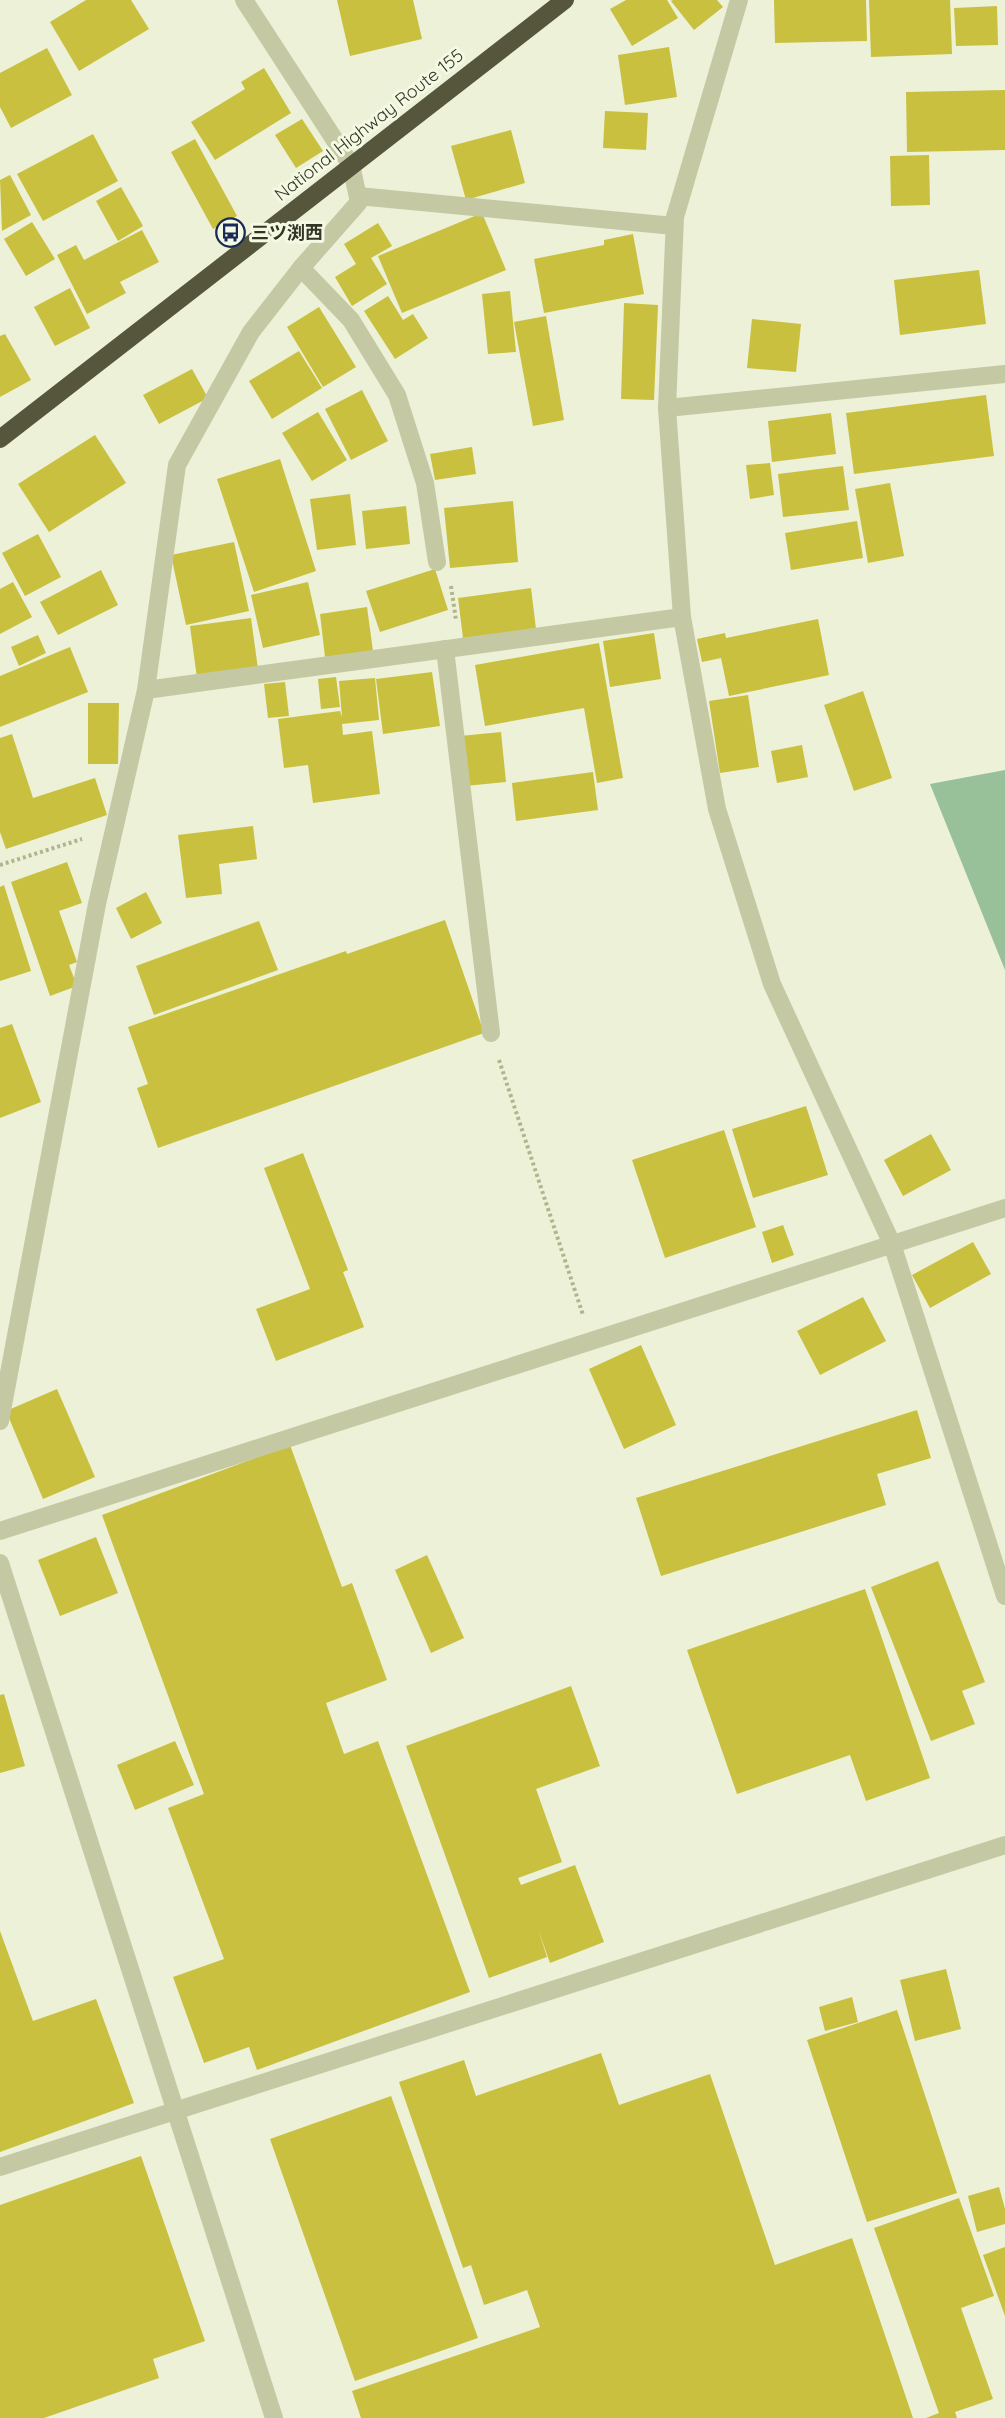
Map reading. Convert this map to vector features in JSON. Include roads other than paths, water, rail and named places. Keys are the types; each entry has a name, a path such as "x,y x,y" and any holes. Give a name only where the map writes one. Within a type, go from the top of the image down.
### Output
{"highway":[{"name":"National Highway Route 155","path":"0,439 565,0"}],"street":[{"path":"0,1421 113,830 146,690 177,465 251,332 301,268 359,202 351,165 244,0"},
{"path":"739,0 674,226 667,408 682,617 717,809 772,984 892,1244 1005,1596"},
{"path":"358,196 674,226"},
{"path":"301,268 351,320 397,395 425,483 436,562"},
{"path":"667,408 1005,374"},
{"path":"146,690 682,617"},
{"path":"453,648 491,1033"},
{"path":"0,1531 1005,1208"},
{"path":"0,1563 274,2418"},
{"path":"0,2167 1005,1845"}],"place":[{"name":"三ツ渕西","path":"230,233"}]}
